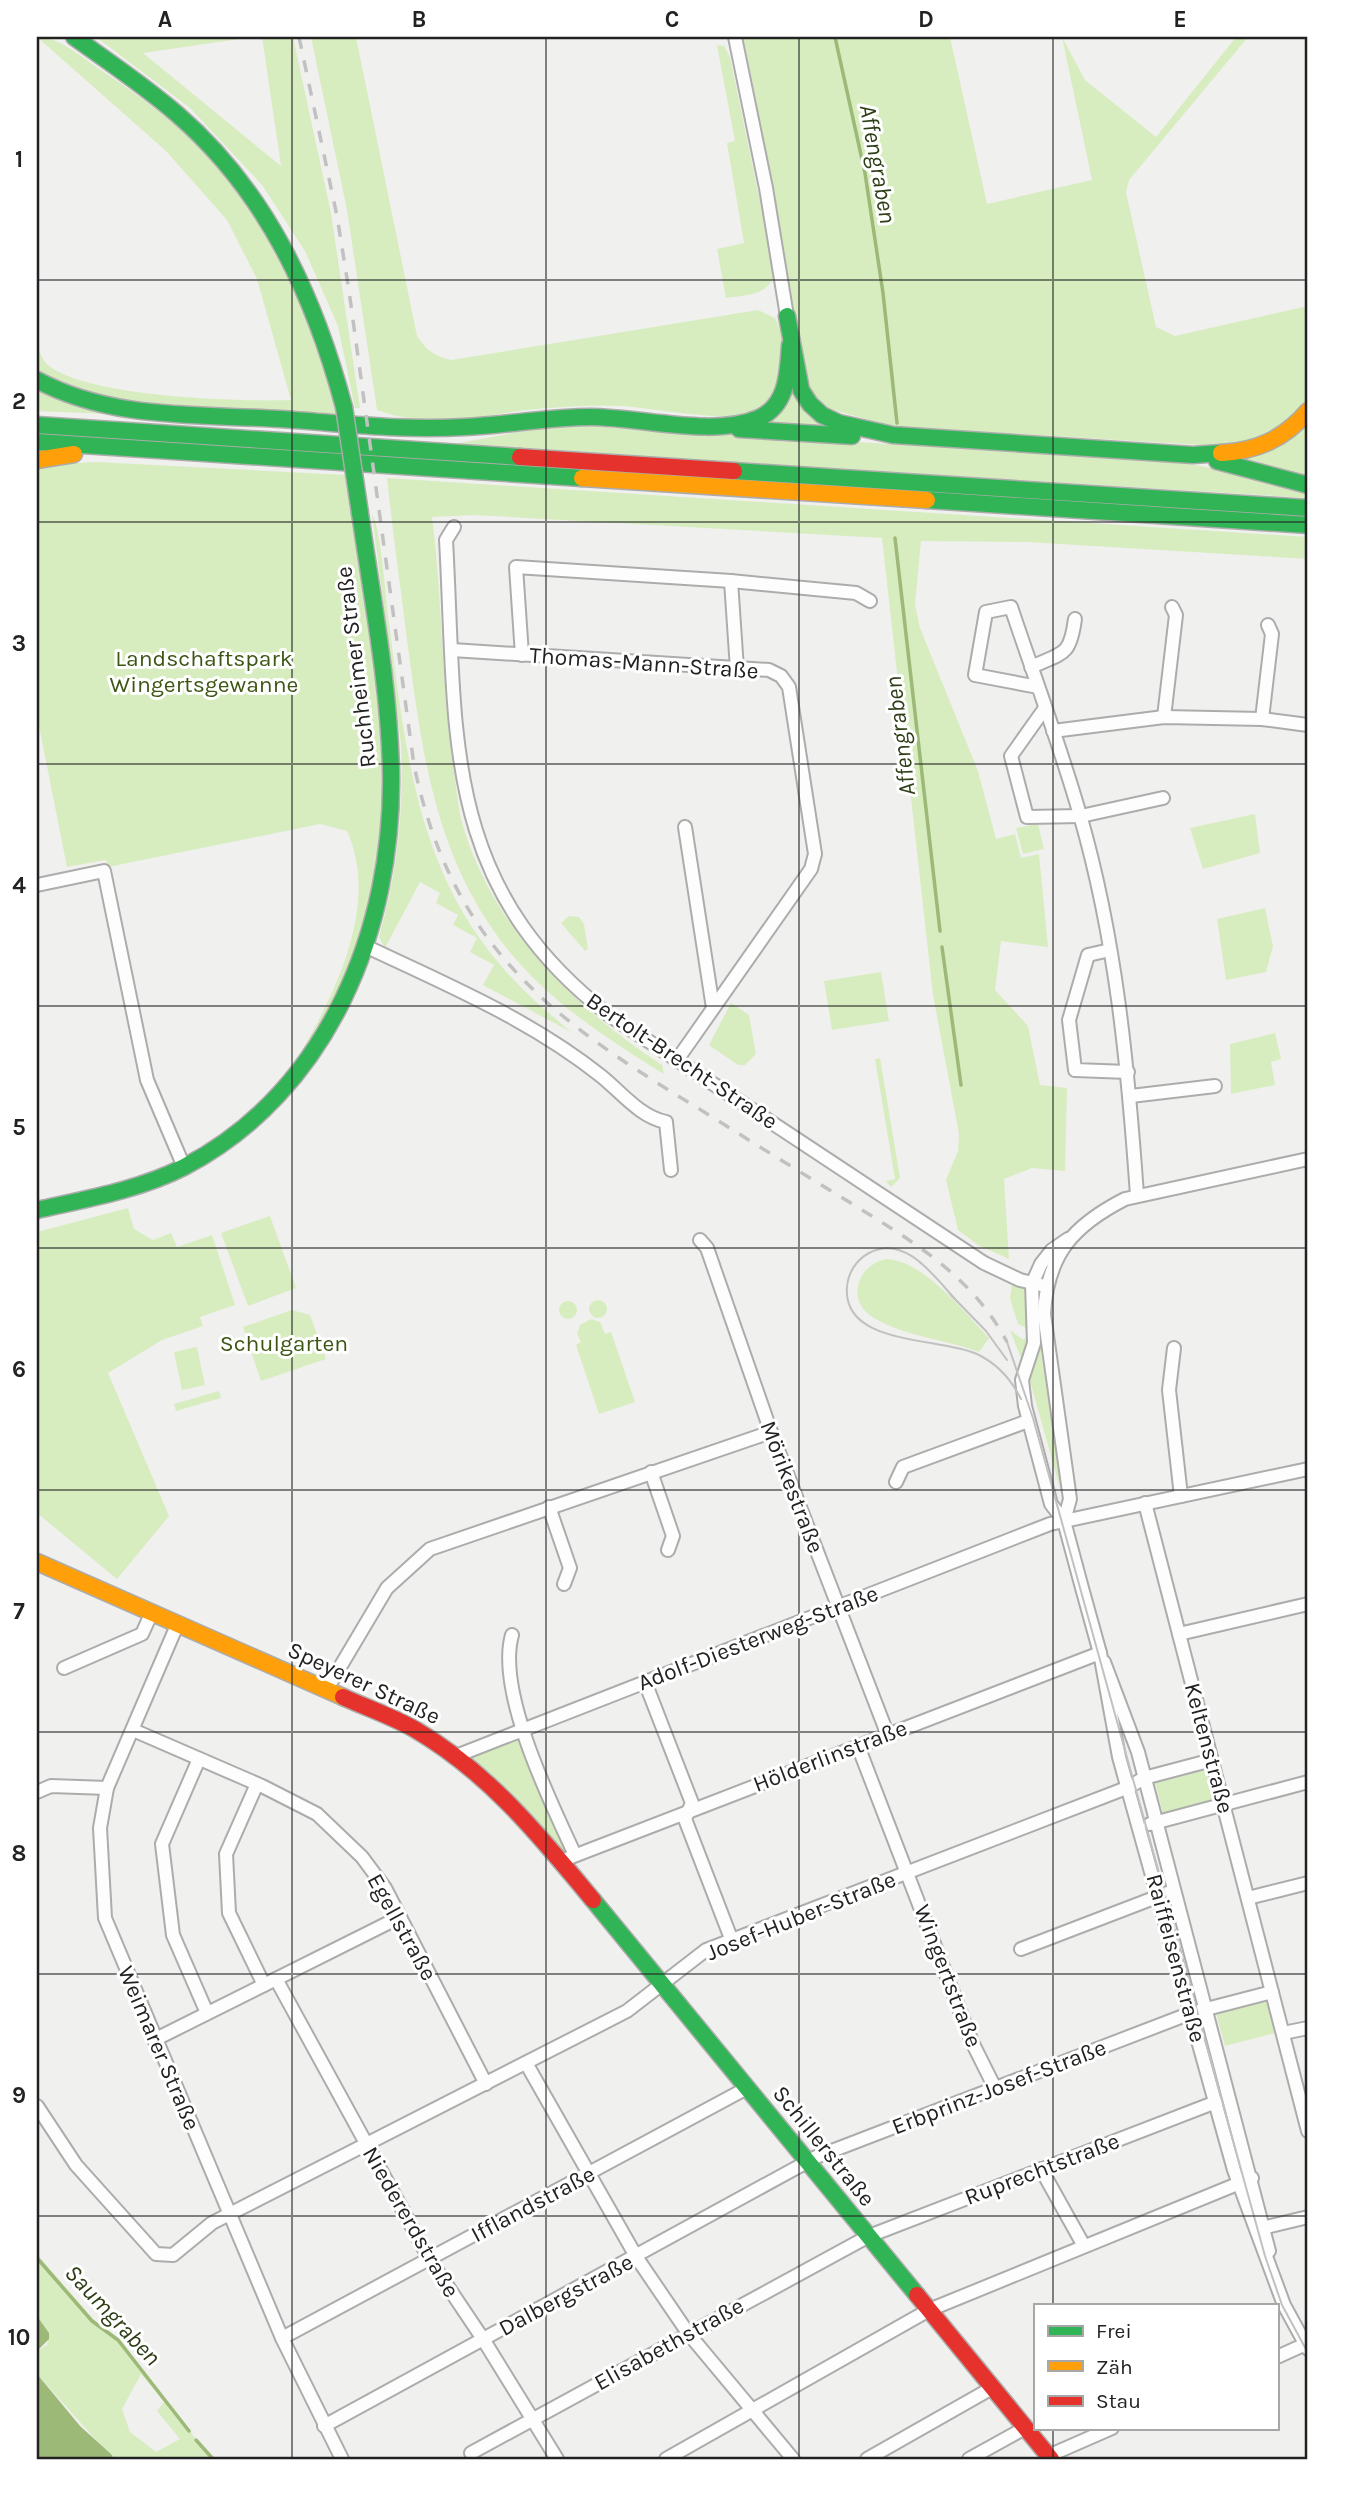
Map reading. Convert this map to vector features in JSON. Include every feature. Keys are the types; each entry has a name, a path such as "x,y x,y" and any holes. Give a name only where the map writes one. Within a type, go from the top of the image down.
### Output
{"main road":[{"name":"Ruchheimer Straße","path":"37,1210 131,1187 184,1167 250,1124 293,1081 316,1051 342,1003 365,946 387,856 391,772 360,513 344,407 333,362 310,296 292,257 246,188 181,117 74,37"},
{"path":"787,316 790,345 799,383 813,409 834,423 851,429 893,435 1194,456 1265,447 1285,436 1308,411"},
{"path":"710,424 757,419 774,409 787,387 790,345"},
{"path":"37,380 58,392 93,404 148,410 445,428 593,416 861,437 893,435"},
{"path":"385,449 410,441 489,434 536,421"},
{"path":"37,425 1308,508"},
{"path":"37,442 1308,525"},
{"path":"37,460 133,449"},
{"path":"1194,456 1308,485"},
{"name":"Speyerer Straße","path":"37,1562 414,1729 456,1756 503,1795 568,1858"},
{"name":"Schillerstraße","path":"568,1858 747,2088 1049,2457"}],"street":[{"path":"734,37 766,188 787,316"},
{"name":"Bertolt-Brecht-Straße","path":"454,527 446,540 464,793 477,840 495,882 536,945 561,974 599,1007 677,1060 984,1263 1039,1285"},
{"path":"522,655 516,567 731,580 856,593 870,601"},
{"path":"731,580 737,669"},
{"path":"1038,687 975,676 986,612 1010,607 1038,687 1045,708 1053,730 1081,817 1110,950 1131,1097 1137,1195"},
{"path":"1164,718 1176,615 1172,607"},
{"path":"1031,667 1072,645 1075,619"},
{"path":"1262,719 1272,634 1268,625"},
{"name":"Thomas-Mann-Straße","path":"452,650 769,670 781,676 789,687 815,854 811,869 677,1060"},
{"path":"1045,708 1011,756 1027,817 1081,817 1163,798"},
{"path":"1053,730 1164,718 1262,719 1308,725"},
{"path":"685,827 713,1008"},
{"path":"37,885 104,871 147,1080 184,1167"},
{"path":"365,946 534,1029 600,1075 652,1119 666,1122 671,1170"},
{"path":"1110,950 1088,956 1069,1020 1075,1070 1128,1072"},
{"path":"1131,1097 1215,1086"},
{"path":"1064,1521 1070,1499 1039,1285 1046,1257 1062,1240 1068,1239 1098,1213 1137,1195 1308,1159"},
{"name":"Mörikestraße","path":"700,1240 707,1248 771,1432 887,1733"},
{"name":"Raiffeisenstraße","path":"1039,1285 1034,1343 1022,1380 1028,1421 1051,1504 1064,1521 1100,1653 1115,1685 1144,1778 1252,2178 1259,2228 1268,2259 1284,2305 1307,2345"},
{"path":"1174,1348 1170,1390 1181,1496"},
{"path":"896,1482 904,1467 1028,1421"},
{"path":"327,1689 387,1588 430,1549 771,1432"},
{"name":"Adolf-Diesterweg-Straße","path":"456,1756 1064,1521 1308,1469"},
{"path":"652,1472 673,1536 668,1550"},
{"name":"Keltenstraße","path":"1145,1503 1308,2131"},
{"path":"549,1507 570,1568 564,1584"},
{"path":"1179,1634 1308,1604"},
{"path":"64,1668 142,1634 152,1612"},
{"name":"Weimarer Straße","path":"178,1623 107,1788 100,1828 105,1918 153,2040 282,2338 342,2459"},
{"path":"512,1635 508,1650 509,1686 568,1858"},
{"name":"Raiffeisenstraße","path":"1100,1653 1119,1757 1160,1895 1238,2183 1259,2228"},
{"name":"Hölderlinstraße","path":"568,1858 1100,1653"},
{"path":"645,1682 692,1803 685,1819 732,1941"},
{"name":"Egellstraße","path":"133,1730 257,1784 317,1814 362,1857 385,1888 486,2084"},
{"name":"Wingertstraße","path":"859,1746 972,2042 995,2088"},
{"path":"199,1759 162,1844 173,1935 207,2013"},
{"name":"Josef-Huber-Straße","path":"37,2106 76,2165 156,2254 173,2255 212,2223 627,2011 706,1950 1129,1787 1144,1778 1212,1760"},
{"path":"1140,1827 1308,1782"},
{"name":"Niedererdstraße","path":"257,1784 226,1854 229,1913 366,2145 430,2260 483,2339 557,2459"},
{"path":"37,1792 51,1786 107,1788"},
{"path":"1248,1898 1308,1883"},
{"path":"1021,1949 1174,1891"},
{"path":"153,2040 400,1917"},
{"path":"1206,2009 1272,1992"},
{"name":"Erbprinz-Josef-Straße","path":"808,2163 995,2088 1206,2009"},
{"path":"1283,2033 1308,2028"},
{"path":"526,2063 637,2258 688,2333 793,2459"},
{"name":"Ifflandstraße","path":"282,2338 747,2088"},
{"name":"Ruprechtstraße","path":"869,2236 1216,2102"},
{"name":"Dalbergstraße","path":"324,2426 808,2163"},
{"path":"1041,2169 1084,2246"},
{"path":"666,2459 929,2310 1252,2178"},
{"path":"1259,2228 1308,2217"},
{"name":"Elisabethstraße","path":"471,2453 869,2236"},
{"path":"1278,2357 1307,2345"},
{"path":"867,2459 992,2388"},
{"path":"969,2459 1025,2428"},
{"path":"1049,2457 1108,2430"}],"green space":[{"path":"37,37 54,40 70,49 147,103 174,124 231,184 279,257 299,297 328,378 336,417 113,400 37,372 37,346 48,365 67,376 95,384 165,395 237,400 291,400 257,279 227,220 166,151"},
{"path":"96,37 253,37 143,53 281,166 262,37 293,37 331,213 360,408 355,408 338,326 305,251 262,185 190,108"},
{"path":"311,37 356,37 417,336 424,346 440,357 451,360 758,310 775,318 783,340 784,376 775,398 767,407 756,413 740,416 595,406 544,408 465,419 431,420 396,416 377,410 347,210"},
{"path":"743,37 950,37 987,204 1092,180 1062,37 1085,80 1156,137 1236,37 1248,37 1129,180 1126,192 1156,327 1175,336 1308,306 1308,400 1284,428 1234,447 891,426 812,404"},
{"path":"717,45 724,46 730,57 775,274 762,290 726,298 717,249 744,243 727,143 735,141"},
{"path":"37,389 106,414 37,411"},
{"path":"793,389 834,429 764,425"},
{"path":"1308,420 1308,480 1237,457"},
{"path":"575,425 1173,461 1260,477 1308,491 1308,498 449,445 533,429"},
{"name":"Landschaftspark Wingertsgewanne","path":"97,462 345,475 376,689 381,760 380,830 371,899 351,967 318,1034 286,1077 333,991 354,926 358,894 356,862 347,831 320,824 108,867 106,860 67,867 37,716 37,469 58,464"},
{"path":"387,478 1308,537 1308,559 1027,542 921,541 915,605 920,628 978,771 996,839 1015,834 1021,858 1039,854 1048,947 1001,941 995,990 1028,1026 1040,1085 1067,1088 1065,1171 1032,1168 1004,1179 1009,1259 978,1245 958,1230 946,1180 958,1151 959,1134 933,995 882,538 474,515 432,517 450,740 460,815 478,866 517,933 542,964 599,1019 662,1065 664,1074 597,1031 536,981 501,941 461,873 446,837 426,763 413,686"},
{"path":"372,514 381,548 395,671 410,766 436,856 455,898 480,939 512,978 571,1032 483,985 494,965 470,952 477,938 453,925 458,915 436,903 440,893 420,882 385,948 379,937 395,866 402,770"},
{"path":"1255,814 1260,853 1203,869 1190,828"},
{"path":"1038,824 1044,849 1023,854 1016,828"},
{"path":"1265,908 1273,946 1266,972 1226,980 1217,919"},
{"path":"569,916 579,917 584,924 588,949 585,951 561,923"},
{"path":"881,972 889,1021 832,1030 824,981"},
{"path":"731,1003 749,1015 756,1054 745,1065 738,1065 709,1045"},
{"path":"1275,1033 1281,1059 1271,1062 1275,1085 1231,1094 1230,1044"},
{"path":"880,1058 900,1178 891,1187 886,1181 895,1179 875,1059"},
{"path":"128,1208 134,1229 153,1240 171,1233 177,1247 212,1235 235,1305 200,1317 203,1326 162,1340 108,1373 169,1516 117,1579 37,1513 37,1232"},
{"path":"270,1216 296,1288 248,1306 221,1233"},
{"path":"887,1259 915,1269 955,1302 989,1338 979,1352 899,1330 865,1311 857,1293 858,1284 868,1268"},
{"path":"1012,1283 1026,1290 1029,1329 1018,1324 1010,1299"},
{"path":"598,1300 604,1303 607,1309 604,1315 598,1318 592,1315 589,1309 592,1303"},
{"path":"568,1301 574,1304 577,1310 574,1316 568,1319 562,1316 559,1310 562,1304"},
{"name":"Schulgarten","path":"292,1310 310,1315 326,1359 261,1381 243,1327"},
{"path":"591,1319 600,1322 605,1334 611,1332 635,1402 599,1414 576,1345 581,1342 577,1334 580,1325"},
{"path":"1010,1330 1022,1339 1029,1338 1022,1361"},
{"path":"1039,1335 1044,1347 1041,1353 1063,1487 1060,1488 1028,1374"},
{"path":"197,1347 205,1385 182,1390 174,1352"},
{"path":"219,1391 221,1398 176,1411 174,1404"},
{"path":"522,1733 571,1853 562,1857 463,1757"},
{"path":"1209,1764 1219,1803 1164,1818 1154,1779"},
{"path":"1270,1996 1279,2032 1225,2046 1215,2010"},
{"path":"37,2254 93,2319 120,2339 211,2459 113,2459 37,2374 37,2351 47,2345 49,2333 37,2316","holes":["141,2374 164,2402 157,2411 180,2439 156,2452 130,2432 122,2409"]}],"shaded area":[{"path":"37,2316 49,2333 49,2339 37,2351"},
{"path":"37,2374 80,2426 112,2455 113,2459 37,2459"}],"waterway":[{"name":"Affengraben","path":"835,37 865,173 883,293 897,423"},
{"name":"Affengraben","path":"895,538 940,931"},
{"name":"Affengraben","path":"942,947 961,1085"},
{"name":"Saumgraben","path":"37,2258 92,2321 118,2340 189,2431"},
{"name":"Saumgraben","path":"196,2440 213,2459"}],"tram line":[{"path":"955,1299 918,1260 895,1249 882,1249 860,1259 851,1272 847,1287 850,1306 860,1320 876,1330 896,1336 977,1354 1003,1373 1021,1399"},
{"path":"950,1294 986,1331 1007,1360"},
{"path":"1007,1342 1033,1418 1265,2256 1282,2305 1308,2353"}],"railway":[{"path":"299,37 337,216 349,291 414,765 431,827 453,880 480,927 512,968 550,1005 640,1072 870,1215 937,1260 976,1297 1007,1342"}],"traffic: fast":[{"path":"74,37 177,114 208,144 261,211 283,247 318,325 344,407"},
{"path":"787,316 801,390 810,404 822,415 839,423 893,435 1193,455 1221,453"},
{"path":"37,380 95,402 156,413 418,428 591,417 720,426 741,424 759,418 776,405 785,387 790,345"},
{"path":"344,407 360,513"},
{"path":"37,425 520,457"},
{"path":"739,429 852,436"},
{"path":"37,442 582,478"},
{"path":"1217,461 1308,485"},
{"path":"734,471 1308,508"},
{"path":"927,500 1308,525"},
{"path":"37,1210 149,1182 184,1167 235,1135 278,1095 314,1050 343,999 365,945 380,888 389,830 390,738 360,513"},
{"path":"593,1900 917,2295"}],"traffic: slow":[{"path":"1221,453 1246,450 1269,442 1289,429 1308,411"},
{"path":"37,460 74,454"},
{"path":"582,478 927,500"},
{"path":"37,1562 343,1697"}],"traffic: jam":[{"path":"520,457 734,471"},
{"path":"343,1697 408,1725 467,1766 533,1829 593,1900"},
{"path":"917,2295 1051,2459"}]}
